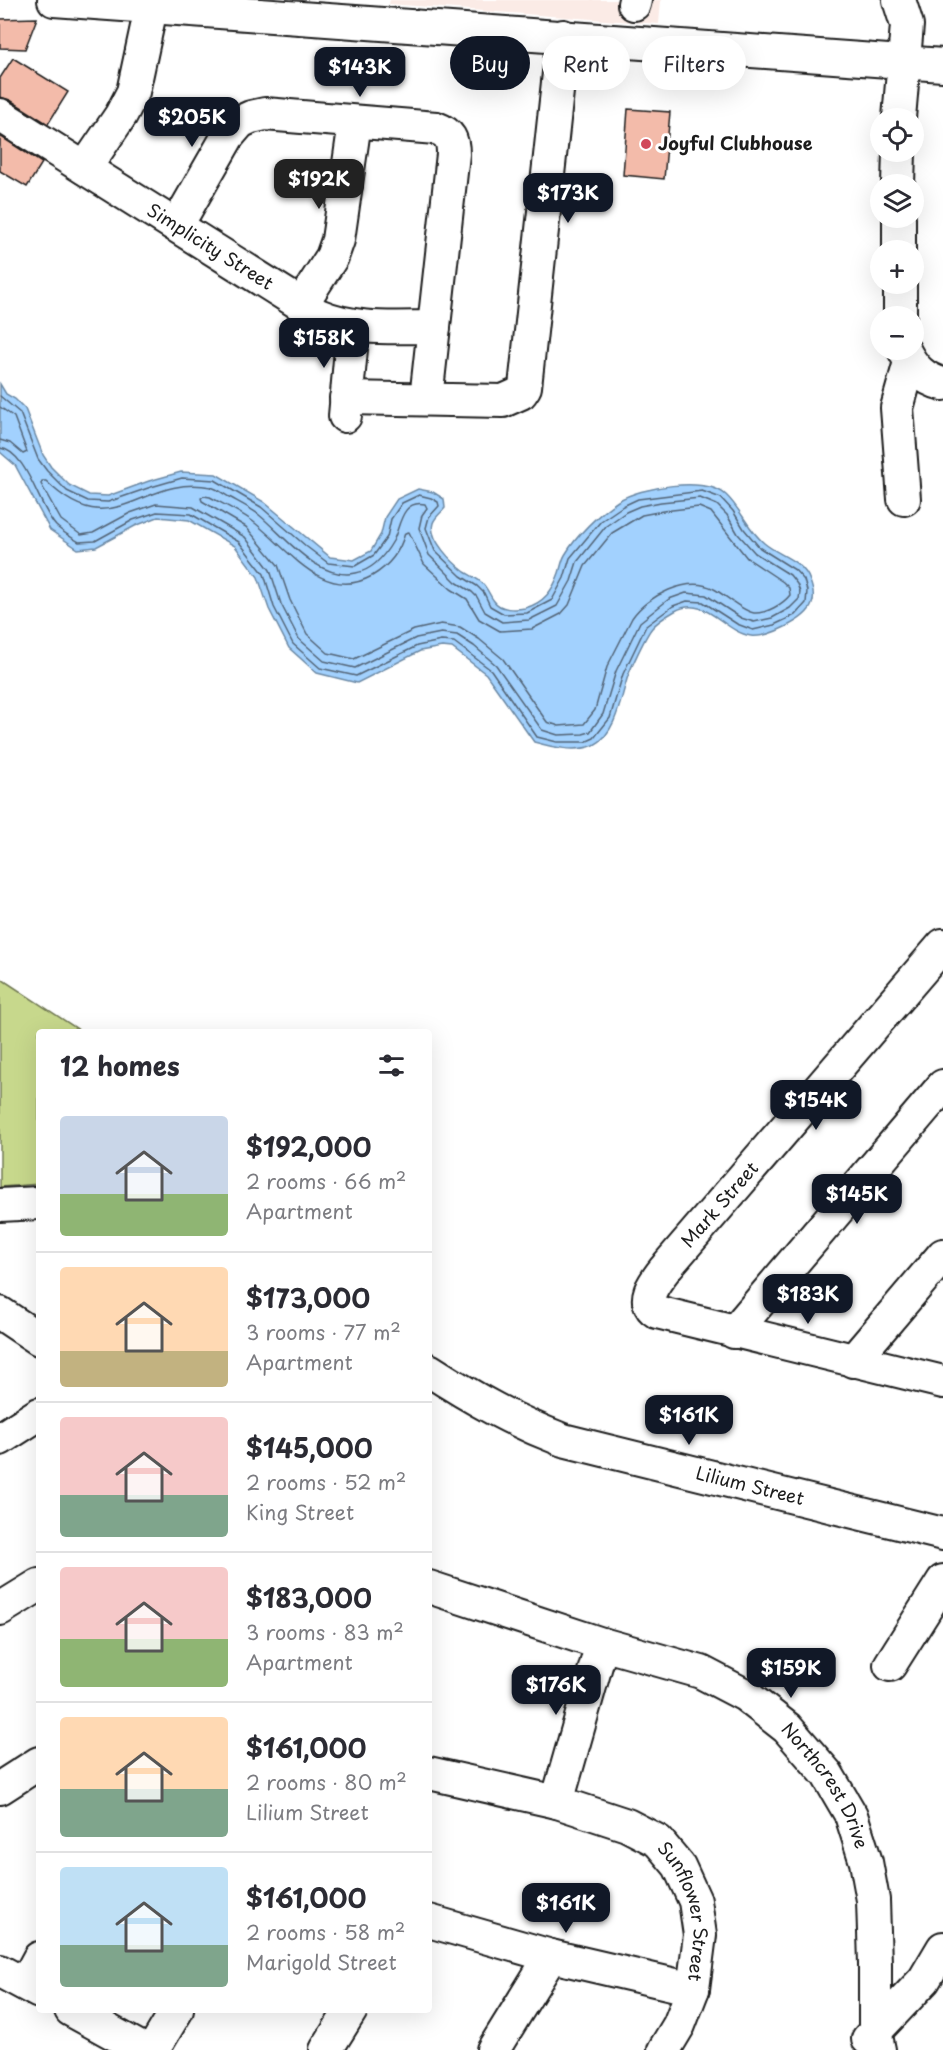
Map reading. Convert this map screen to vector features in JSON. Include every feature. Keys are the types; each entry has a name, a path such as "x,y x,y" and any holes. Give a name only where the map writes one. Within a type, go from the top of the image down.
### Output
{"street":[{"path":"54,0 564,36"},
{"path":"85,168 121,115 133,92 151,8"},
{"path":"900,108 908,8"},
{"path":"630,41 943,65"},
{"path":"353,326 346,407 426,399 503,401 521,393 525,387 558,90"},
{"path":"177,225 228,136 240,122 251,117 265,114 436,128 445,131 451,137 453,154 426,399"},
{"name":"Simplicity Street","path":"0,115 301,305 335,322 353,326 434,327"},
{"path":"301,305 332,257 338,240 355,122"},
{"path":"904,499 897,408 906,360"},
{"path":"910,360 919,373 931,381 943,384"},
{"name":"Mark Street","path":"734,1332 657,1312 649,1305 650,1291 668,1265 943,945"},
{"path":"943,1086 734,1332 943,1382"},
{"path":"0,1205 36,1203"},
{"path":"853,1361 943,1255"},
{"path":"0,1313 36,1337"},
{"name":"Lilium Street","path":"432,1372 523,1425 563,1440 943,1534"},
{"path":"0,1439 36,1415"},
{"path":"890,1665 943,1581"},
{"path":"0,1609 36,1587"},
{"name":"Northcrest Drive","path":"432,1588 602,1644 701,1672 745,1695 787,1728 827,1774 851,1815 866,1862 873,1900 876,1964 871,2044"},
{"path":"557,1802 602,1644"},
{"path":"0,1788 36,1766"},
{"name":"Sunflower Street","path":"432,1774 557,1802 627,1824 658,1841 678,1866 695,1901 700,1935 693,1989 679,2025 664,2050"},
{"path":"432,1922 551,1956 693,1989"},
{"path":"871,2044 924,1980 943,1948"},
{"path":"493,2050 551,1956"},
{"path":"76,2013 144,2050"},
{"path":"153,2050 175,2013"},
{"path":"326,2050 349,2013"}],"shaded area":[{"path":"390,0 661,0 659,24 389,4"}],"green space":[{"path":"0,978 77,1029 36,1029 36,1184 0,1187"}],"water":[{"path":"0,384 6,394 25,409 43,455 51,467 69,485 89,495 108,496 181,472 216,474 264,502 330,557 354,560 371,551 381,534 385,517 397,499 418,489 433,492 444,499 445,508 433,523 432,529 438,543 454,563 481,582 494,601 504,608 525,608 543,599 554,585 564,557 575,540 596,518 618,501 641,491 688,485 716,489 726,495 758,538 796,563 807,574 813,601 809,610 795,622 758,636 741,633 705,610 696,607 686,607 675,611 649,632 629,674 612,725 601,740 594,745 580,749 541,744 534,742 486,674 452,648 442,647 420,651 357,683 317,673 289,648 269,609 258,577 235,546 189,520 158,517 135,526 96,547 78,549 50,530 15,465 0,452"}],"building":[{"path":"37,18 25,49 0,48 0,19"},
{"path":"13,58 68,92 48,124 10,100 0,97 0,78"},
{"name":"Joyful Clubhouse","path":"628,109 670,112 664,179 623,175"},
{"path":"0,136 42,163 27,187 0,171"}],"place":[{"name":"Joyful Clubhouse","path":"646,144"}]}
